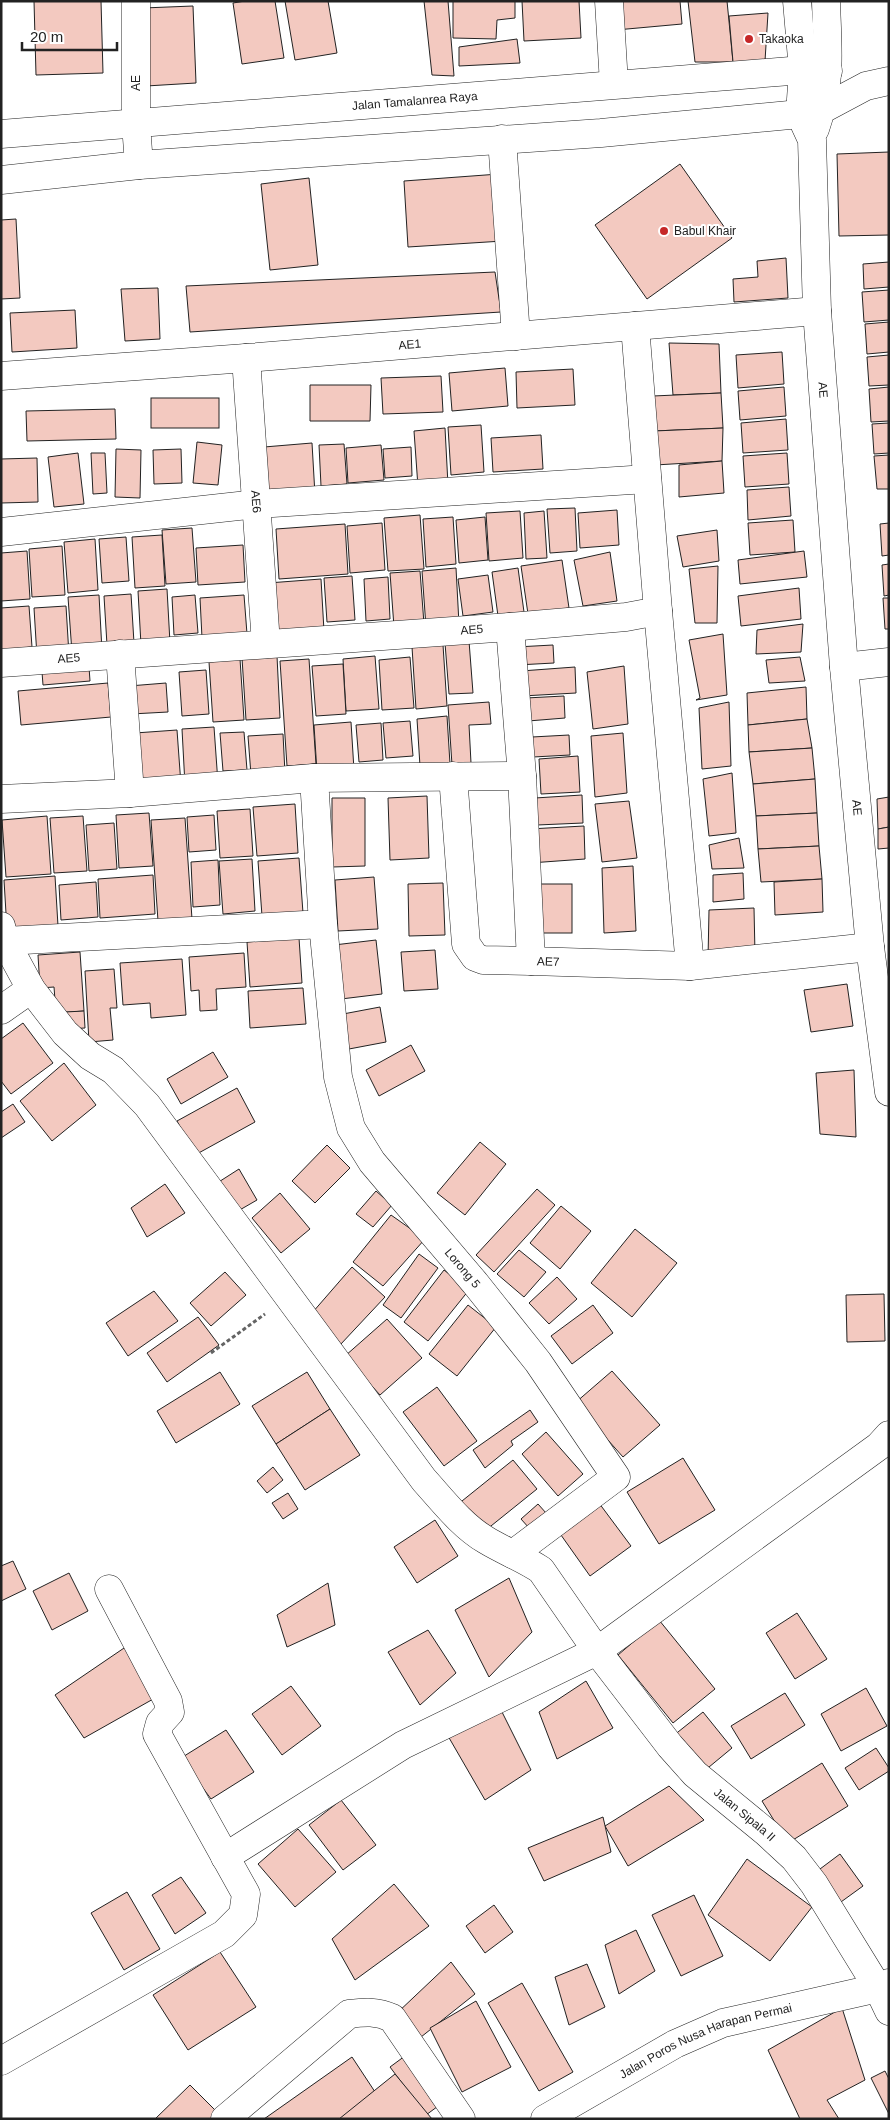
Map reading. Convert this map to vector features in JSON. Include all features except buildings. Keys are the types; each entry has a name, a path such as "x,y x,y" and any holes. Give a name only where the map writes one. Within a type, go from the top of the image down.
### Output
{"street":[{"name":"AE","path":"136,1 136,124 139,165"},
{"path":"608,1 614,84"},
{"path":"797,1 815,71"},
{"path":"811,112 815,71 826,1"},
{"name":"Jalan Tamalanrea Raya","path":"1,134 614,84 815,71"},
{"path":"815,71 878,83"},
{"path":"1,180 139,165 601,133 811,112 878,83"},
{"name":"AE","path":"811,112 817,311 844,667 870,948 889,1092"},
{"path":"502,139 516,336"},
{"name":"AE1","path":"1,376 246,358 817,311"},
{"path":"635,326 690,966"},
{"name":"AE6","path":"246,358 266,644"},
{"path":"1,532 257,504 647,479"},
{"name":"AE5","path":"1,663 510,627 626,617 658,611"},
{"name":"AE7","path":"510,627 522,776 530,961 690,966 870,948"},
{"path":"120,654 130,793"},
{"path":"844,667 889,662"},
{"path":"453,776 466,944 475,957 483,960 530,961"},
{"path":"1,799 130,793 314,778 522,776"},
{"path":"3,934 323,924 314,778"},
{"name":"Lorong 5","path":"323,924 338,1077 351,1128 372,1162 475,1283 538,1362 616,1477 513,1554"},
{"name":"Jalan Sipala II","path":"3,934 31,989 65,1033 90,1056 113,1070 147,1106 424,1480 484,1540 540,1570 597,1652 670,1746 695,1774 767,1833 794,1858 814,1884 885,1994"},
{"path":"1,1010 31,989"},
{"path":"225,1857 403,1745 597,1652 886,1446"},
{"path":"1,2060 224,1934 243,1915 246,1894 157,1734 160,1723 170,1712 170,1705 109,1589"},
{"name":"Jalan Poros Nusa Harapan Permai","path":"545,2119 675,2044 723,2022 777,2009 885,1994"},
{"path":"225,2119 349,2014 370,2012 382,2013 392,2018 461,2119"}],"path":[{"path":"211,1353 290,1298"}],"place":[{"name":"Takaoka","path":"749,39"},
{"name":"Babul Khair","path":"664,231"}]}
